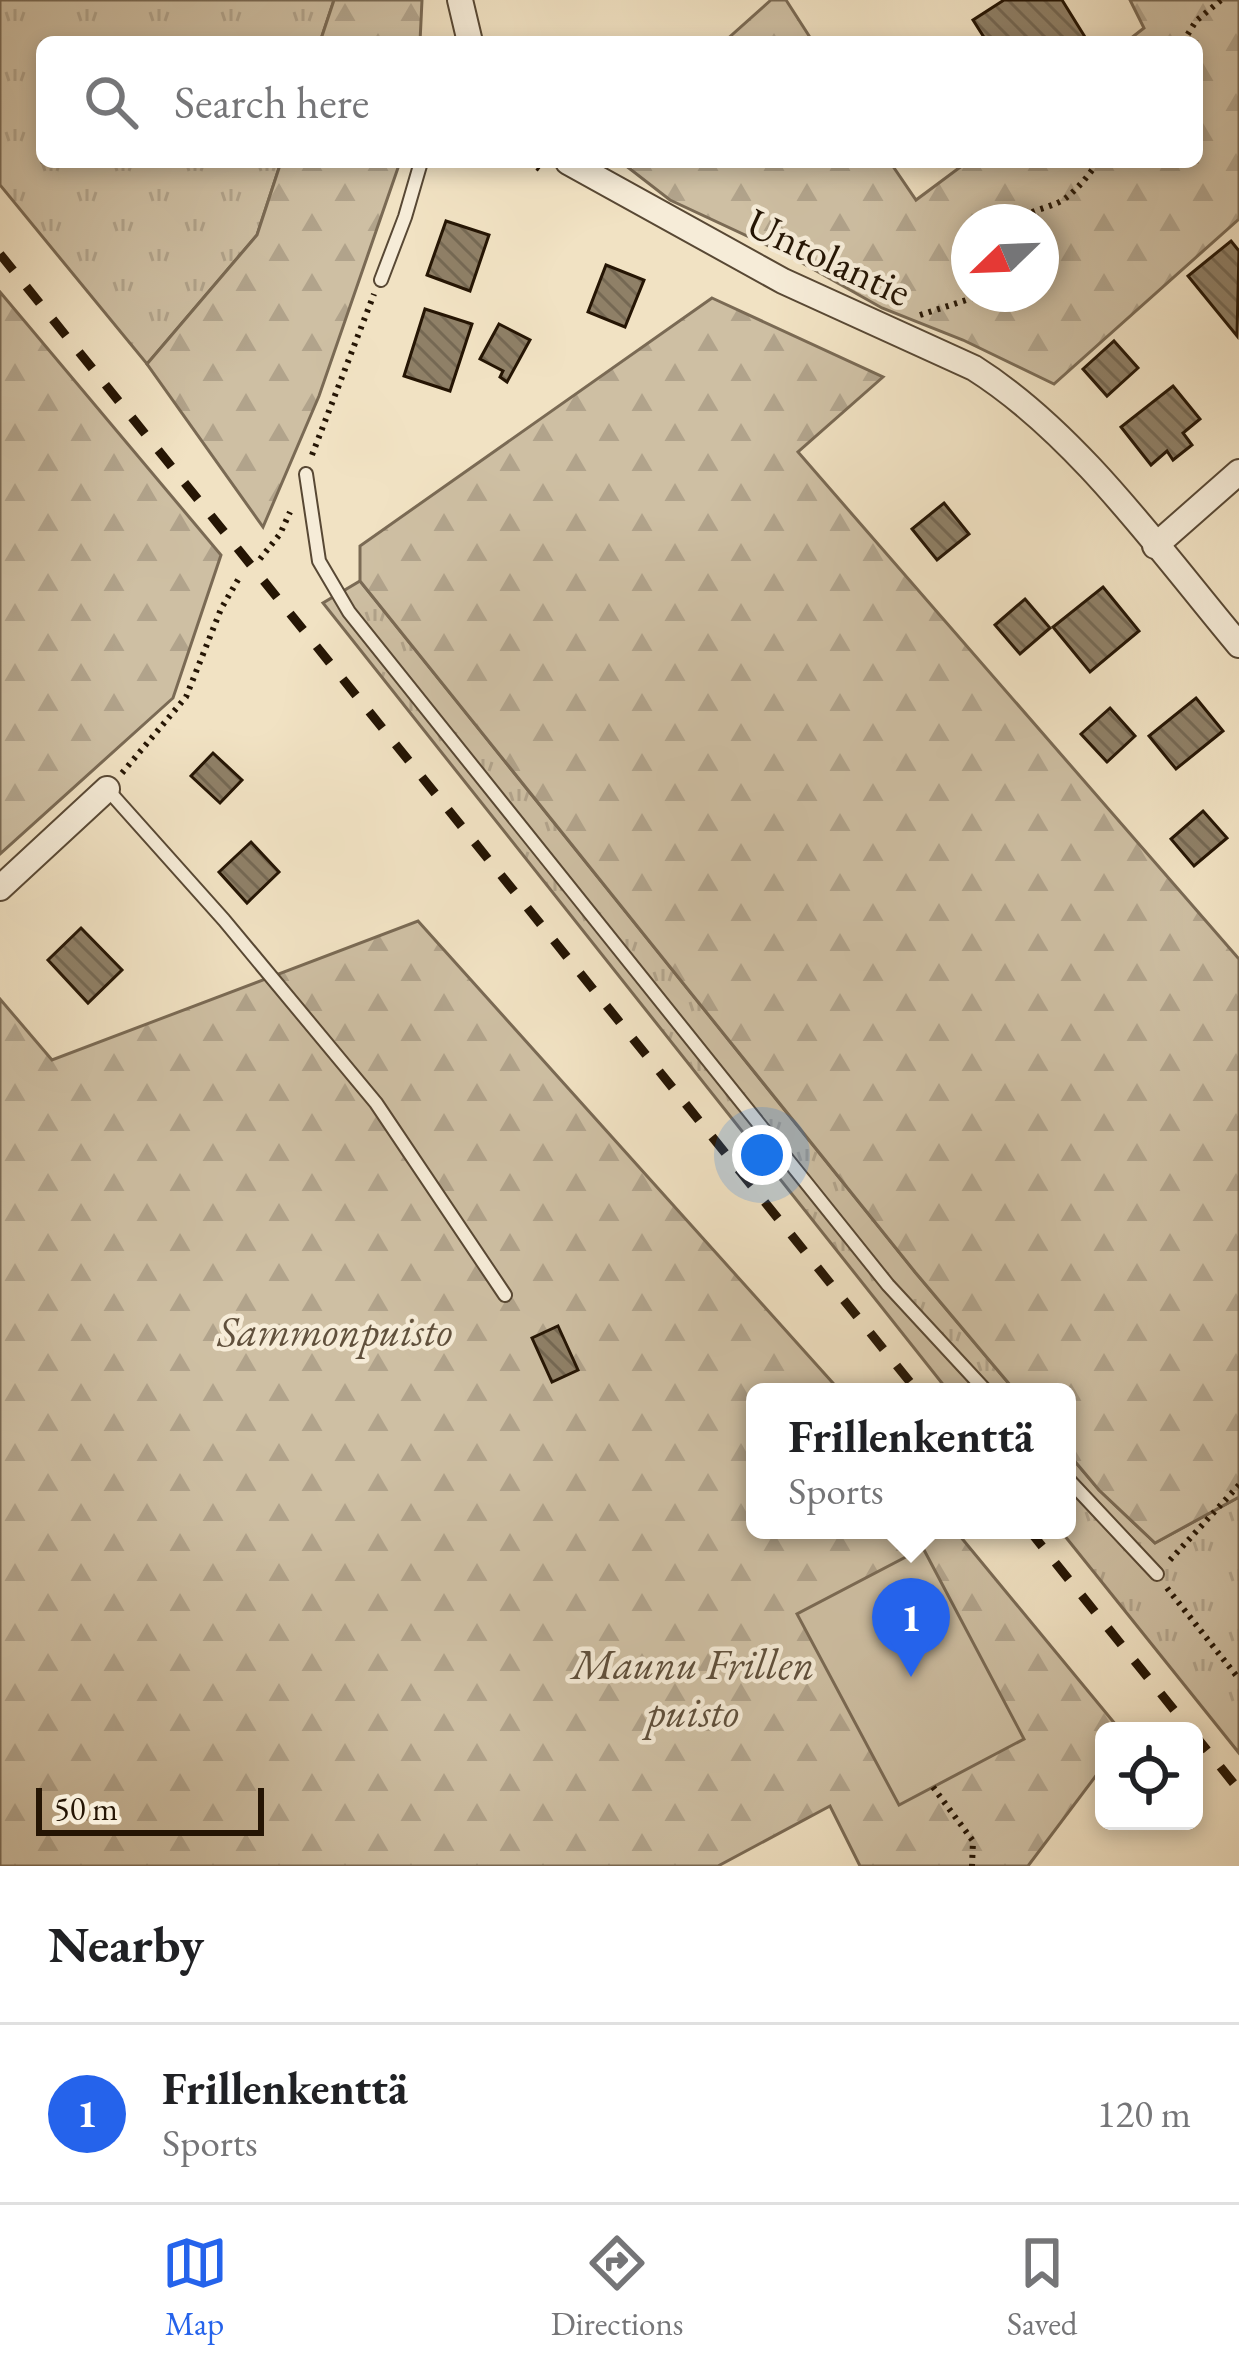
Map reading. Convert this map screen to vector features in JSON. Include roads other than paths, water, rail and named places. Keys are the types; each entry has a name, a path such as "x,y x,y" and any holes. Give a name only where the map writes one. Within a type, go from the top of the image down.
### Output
{"street":[{"path":"460,0 469,36"},
{"name":"Untolantie","path":"557,168 974,368 1008,389 1069,447 1239,645"},
{"path":"1155,546 1239,472"},
{"path":"0,887 107,789"}],"lane":[{"path":"381,280 419,168"},
{"path":"306,474 319,561 349,612 888,1285 979,1383"},
{"path":"107,789 224,920 376,1103 505,1295"},
{"path":"1076,1488 1156,1574"}],"railway":[{"path":"0,254 911,1383"},
{"path":"1036,1539 1184,1722"},
{"path":"1203,1745 1239,1790"}],"place":[{"name":"Frillenkenttä","path":"911,1677"}],"park label":[{"name":"Sammonpuisto","path":"335,1331"},
{"name":"Maunu Frillen puisto","path":"693,1688"}]}
